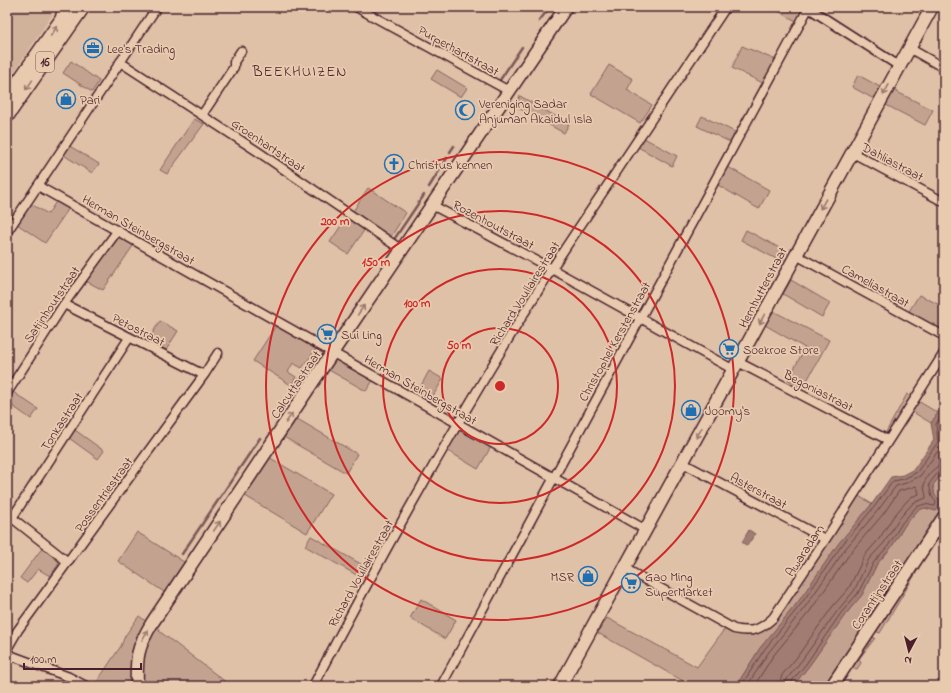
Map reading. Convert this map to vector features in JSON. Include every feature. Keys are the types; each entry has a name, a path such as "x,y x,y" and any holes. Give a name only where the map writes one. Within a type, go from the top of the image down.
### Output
{"main road":[{"name":"16","path":"7,98 62,19 65,7"},
{"path":"64,34 76,7"},
{"name":"16","path":"7,116 83,7"}],"street":[{"path":"7,232 157,7"},
{"name":"Purperhartstraat","path":"356,7 509,91"},
{"name":"Calcuttastraat","path":"138,686 138,656 141,641 332,353 566,7"},
{"name":"Richard Voullairestraat","path":"313,686 373,572 458,424 552,269 726,7"},
{"path":"808,7 899,66"},
{"name":"Christophel Kerstenstraat","path":"441,686 808,7"},
{"name":"Hernhutterstraat","path":"560,686 736,366 851,152 932,7"},
{"path":"909,48 944,68"},
{"path":"202,115 234,67 234,62 241,51"},
{"name":"Groenhartstraat","path":"120,62 257,151 402,250"},
{"name":"Dahliastraat","path":"851,152 944,202"},
{"name":"Herman Steinbergstraat","path":"38,186 646,530"},
{"name":"Rozenhoutstraat","path":"432,205 641,318 736,366"},
{"name":"Satijnhoutstraat","path":"7,393 64,304 118,230"},
{"name":"Cameliastraat","path":"796,255 944,336"},
{"name":"Petostraat","path":"64,304 204,375"},
{"name":"Tonkastraat","path":"9,516 129,338"},
{"name":"Possentriestraat","path":"7,649 18,630 204,375 218,353"},
{"name":"Awaradam","path":"624,568 734,629 745,631 755,630 766,625 774,618 944,353"},
{"name":"Begoniastraat","path":"736,366 888,440"},
{"name":"Asterstraat","path":"683,463 825,539"},
{"path":"9,516 68,562"},
{"name":"Corantijnstraat","path":"832,686 942,523"},
{"path":"7,654 69,677 86,686"}],"shaded area":[{"path":"7,7 57,7 7,83"},
{"path":"780,7 803,7 804,9 798,22 778,11"},
{"path":"742,46 776,60 763,83 732,68"},
{"path":"71,61 99,81 92,92 63,73"},
{"path":"609,65 633,79 627,90 652,105 640,123 591,94"},
{"path":"437,70 467,88 461,97 431,79"},
{"path":"858,75 880,87 874,99 852,87"},
{"path":"893,90 933,110 925,125 886,105"},
{"path":"520,96 569,124 564,133 515,106"},
{"path":"702,116 737,133 732,143 697,126"},
{"path":"194,119 204,124 167,174 160,170"},
{"path":"644,138 677,156 672,166 638,147"},
{"path":"68,145 99,164 92,173 62,154"},
{"path":"726,166 769,190 759,209 716,184"},
{"path":"368,188 406,213 390,238 352,213"},
{"path":"57,200 69,208 45,243 17,224 31,204 48,214"},
{"path":"347,217 365,229 348,254 330,242"},
{"path":"746,230 787,252 782,262 741,240"},
{"path":"117,236 135,243 103,290 84,280"},
{"path":"791,280 830,303 822,317 783,294"},
{"path":"919,295 944,307 944,332 908,313"},
{"path":"773,311 829,340 803,388 788,380 805,348 765,325"},
{"path":"160,321 178,331 166,350 148,340"},
{"path":"277,324 317,348 302,368 293,363 288,372 296,377 291,385 253,361"},
{"path":"334,358 374,379 366,391 327,369"},
{"path":"429,371 443,379 430,401 417,393"},
{"path":"13,392 38,409 31,419 7,402"},
{"path":"907,394 912,397 890,434 886,432"},
{"path":"918,401 938,413 931,423 911,411"},
{"path":"294,417 357,454 346,473 282,436"},
{"path":"459,429 492,445 478,469 445,449"},
{"path":"75,430 104,451 98,459 69,438"},
{"path":"267,456 331,494 307,533 242,494"},
{"path":"944,471 944,512 827,686 793,686 845,615 862,595 877,564 891,548 905,525 918,510 925,508 936,511 933,485"},
{"path":"857,495 872,504 839,543 798,602 760,648 736,686 692,686 598,633 607,618 697,667 723,631 728,628 759,630"},
{"path":"137,532 187,564 167,594 118,561"},
{"path":"311,536 368,568 362,578 305,546"},
{"path":"43,547 59,559 58,565 50,576 38,569 27,583 20,578"},
{"path":"914,567 919,568 880,633 872,630"},
{"path":"421,599 456,620 445,639 410,618"},
{"path":"139,616 147,622 132,686 94,686 121,646 125,636"},
{"path":"154,625 160,629 159,631 231,686 141,686 141,655"},
{"path":"868,636 875,638 859,659 861,663 857,669 846,668"}],"water":[{"path":"944,404 944,471 933,485 935,496 942,501 936,511 925,508 918,510 905,525 891,548 877,564 862,595 845,615 793,686 736,686 760,648 798,602 839,543 872,504 891,477 903,475 914,469 934,440 931,423"},
{"path":"749,530 755,534 747,546 742,542"}],"waterway":[{"path":"539,21 550,7"},
{"path":"500,80 522,47"},
{"path":"450,152 454,146"},
{"path":"429,187 447,158"},
{"path":"395,238 424,195"},
{"path":"296,385 317,355"},
{"path":"182,554 260,438"}],"place":[{"name":"Lee's Trading","path":"93,48"},
{"name":"Pari","path":"66,99"},
{"name":"Vereniging Sadar Anjuman Akaidul Isla","path":"465,110"},
{"name":"Christus kennen","path":"394,164"},
{"name":"Sui Ling","path":"327,334"},
{"name":"Soekroe Store","path":"729,349"},
{"name":"Joomy's","path":"691,410"},
{"name":"MSR","path":"588,576"},
{"name":"Gao Ming SuperMarket","path":"631,583"}],"district":[{"name":"BEEKHUIZEN","path":"300,71"}]}
